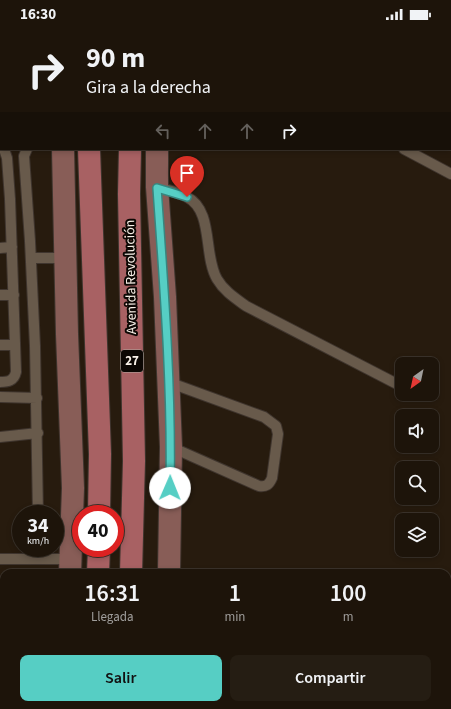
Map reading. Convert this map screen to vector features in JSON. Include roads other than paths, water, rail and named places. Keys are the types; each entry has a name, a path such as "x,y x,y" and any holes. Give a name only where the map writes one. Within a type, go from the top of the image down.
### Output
{"main road":[{"path":"89,150 100,446 99,505"},
{"name":"Avenida Revolución","path":"130,150 129,202 134,461 131,569"},
{"path":"98,569 99,557"}],"street":[{"path":"63,150 67,334 73,488 70,566"},
{"path":"157,150 157,188 165,297 171,447 169,569"}],"lane":[{"path":"0,382 8,382 13,380 15,376 12,248 5,200 7,158 3,150"},
{"path":"406,150 451,174"},
{"path":"23,151 31,258 37,398 38,505"},
{"path":"157,188 187,197 199,208 205,227 210,262 216,278 225,290 246,306 395,383"},
{"path":"0,248 12,248"},
{"path":"31,258 65,258"},
{"path":"0,295 14,295"},
{"path":"0,345 15,345"},
{"path":"168,382 264,417 276,426 278,434 272,478 270,484 265,487 258,486 171,447"},
{"path":"0,397 37,398"},
{"path":"0,437 38,433"},
{"path":"0,559 39,559 70,566"}]}
